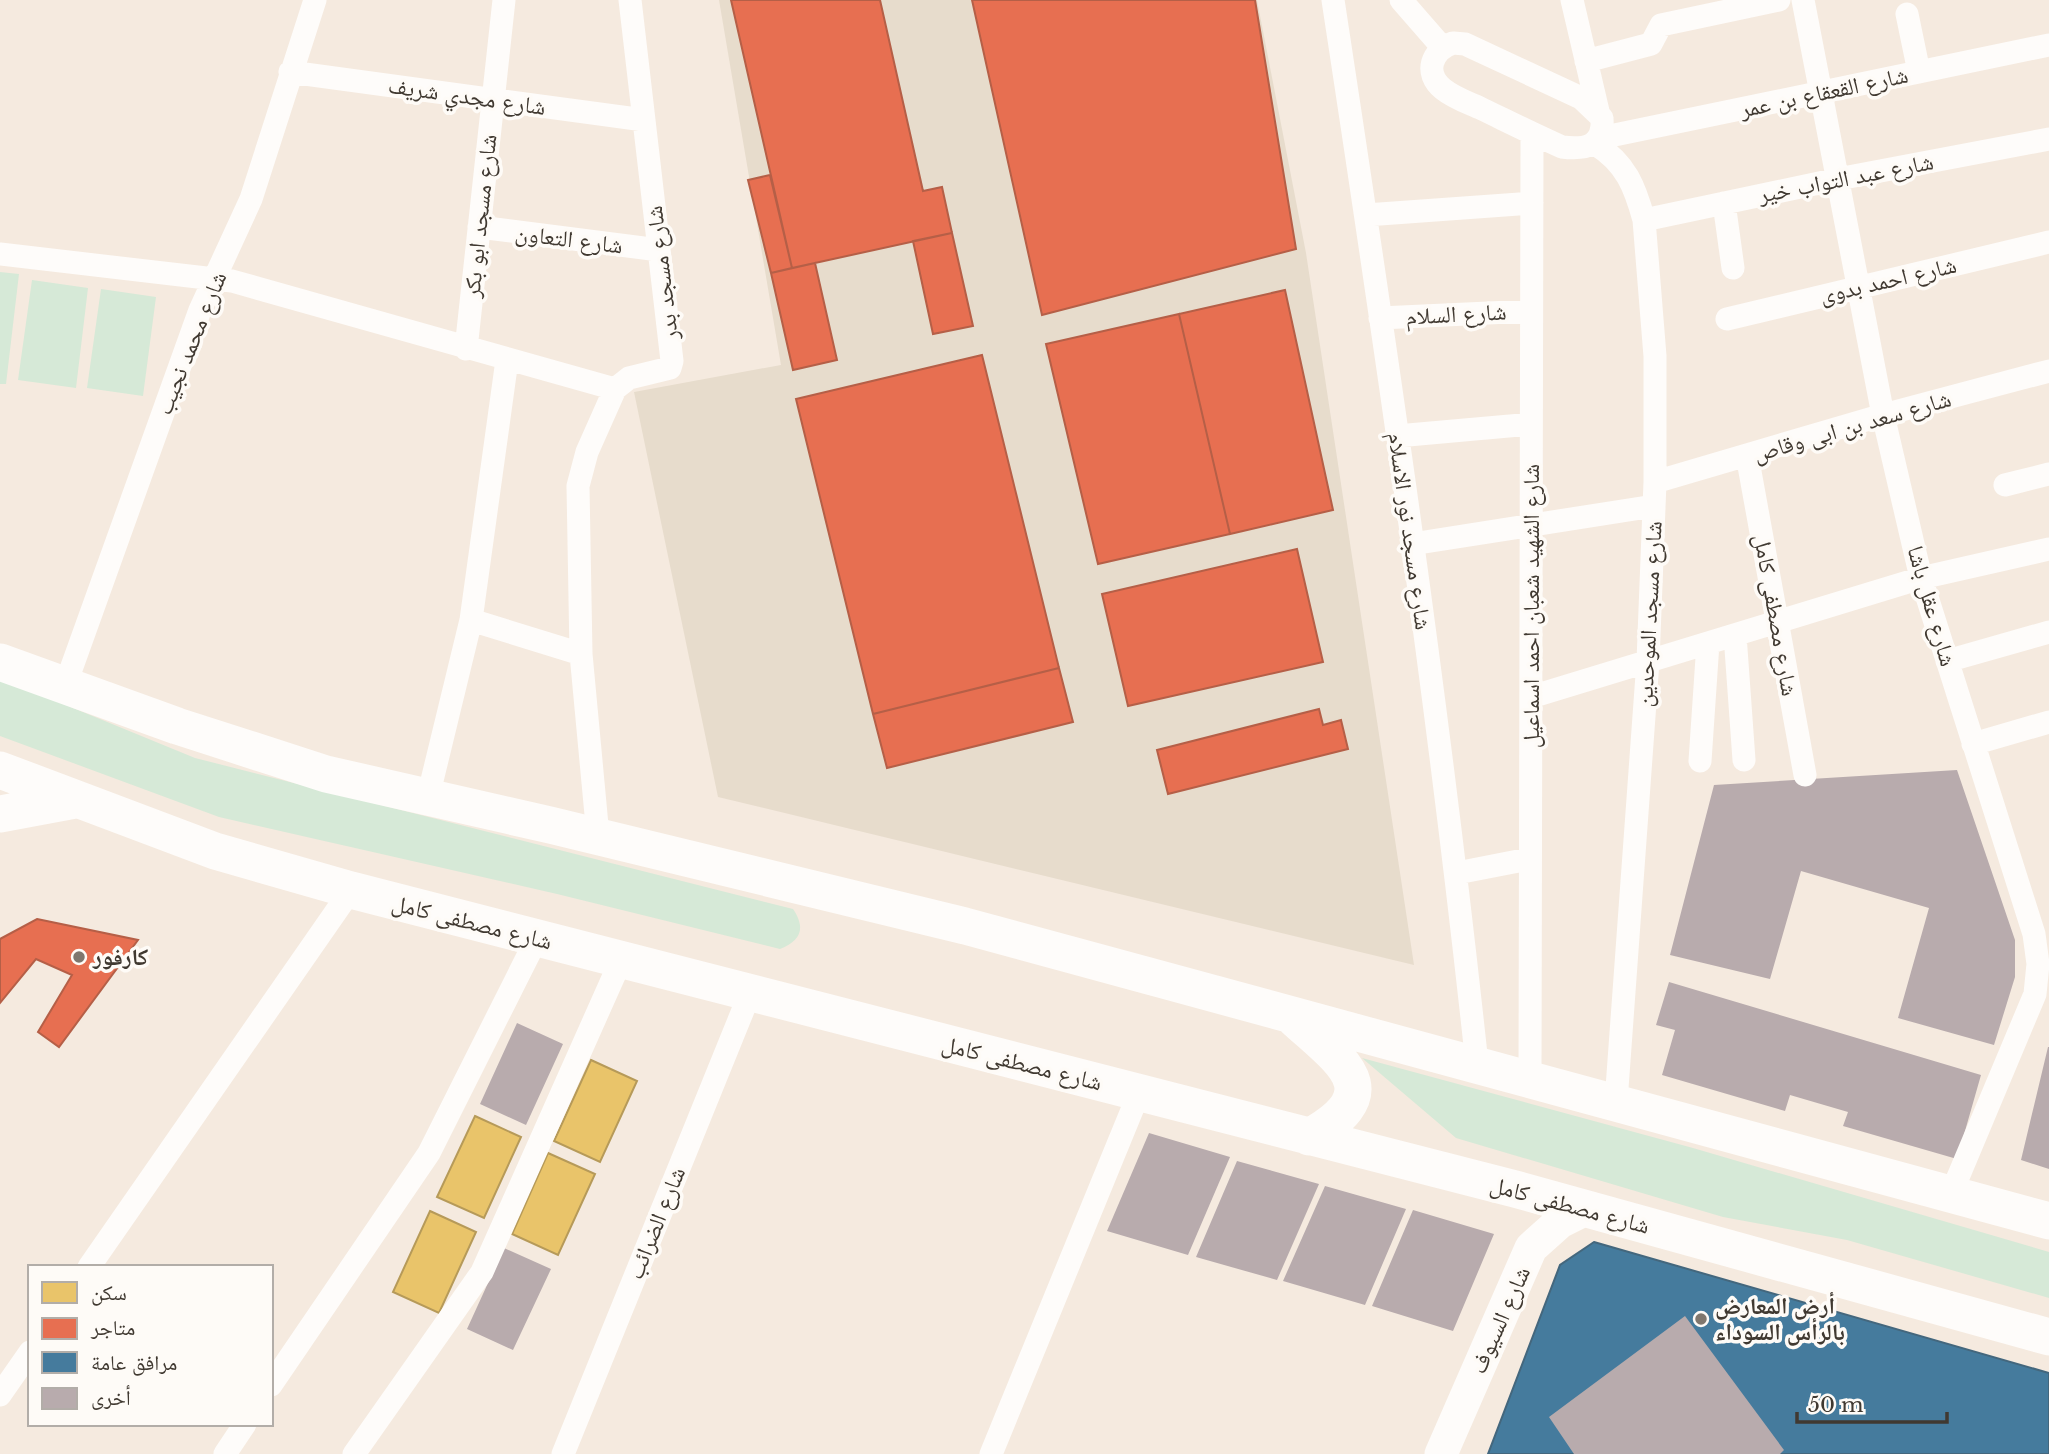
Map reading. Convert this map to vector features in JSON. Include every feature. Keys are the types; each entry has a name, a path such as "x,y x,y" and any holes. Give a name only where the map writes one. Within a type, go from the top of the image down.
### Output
{"main road":[{"path":"0,662 211,738 326,774 598,836 965,926 2049,1221"},
{"name":"شارع مصطفى كامل","path":"0,770 215,851 351,890 1586,1209 2049,1337"},
{"path":"0,814 79,800"},
{"path":"1291,1014 1343,1063 1353,1086 1344,1115 1309,1137"},
{"name":"شارع السيوف","path":"1441,1454 1531,1248 1560,1223 1586,1209"}],"street":[{"name":"شارع محمد نجيب","path":"65,686 200,310 251,199 315,0"},
{"name":"شارع مسجد ابو بكر","path":"466,349 504,0"},
{"name":"شارع مسجد بدر","path":"615,389 629,378 671,366 630,0"},
{"name":"شارع مسجد نور الاسلام","path":"1333,0 1366,215 1457,873 1476,1064"},
{"path":"1572,0 1603,129 1598,141"},
{"path":"1586,61 1651,44 1661,25 1779,0"},
{"name":"شارع عقل باشا","path":"1803,0 1883,415 1921,578 2027,907 2038,964 2035,994 1951,1194"},
{"path":"1405,2 1442,47 1453,43 1465,44 1581,98 1598,111"},
{"path":"1907,14 1919,72"},
{"name":"شارع القعقاع بن عمر","path":"1442,47 1434,55 1431,67 1433,78 1441,88 1532,134 1562,147 1579,149 1598,141 2049,45"},
{"name":"شارع مجدي شريف","path":"290,72 644,120"},
{"name":"شارع الشهيد شعبان احمد اسماعيل","path":"1531,1079 1529,859 1532,134"},
{"name":"شارع عبد التواب خير","path":"1644,220 1838,178 2049,139"},
{"name":"شارع مسجد الموحدين","path":"1598,141 1613,155 1632,180 1644,220 1656,356 1656,482 1648,661 1616,1102"},
{"path":"1366,215 1532,203"},
{"path":"1724,203 1733,268"},
{"name":"شارع التعاون","path":"479,227 659,250"},
{"name":"شارع احمد بدوى","path":"1727,319 2049,242"},
{"path":"0,254 214,278 615,389 587,452 578,486 581,654 598,836"},
{"name":"شارع السلام","path":"1380,318 1531,311"},
{"path":"428,797 471,620 507,360"},
{"name":"شارع سعد بن ابى وقاص","path":"1656,482 1883,415 2049,371"},
{"path":"1397,436 1531,424"},
{"name":"شارع مصطفى كامل","path":"1747,455 1805,775"},
{"path":"2005,485 2049,474"},
{"path":"1412,544 1654,506"},
{"path":"1531,697 1921,578 2049,549"},
{"path":"471,620 581,654"},
{"path":"1947,661 2049,632"},
{"path":"1735,635 1744,760"},
{"path":"1700,761 1708,643"},
{"path":"1973,744 2049,722"},
{"path":"1457,873 1529,859"},
{"path":"90,1265 351,890"},
{"path":"273,1382 429,1153 537,938"},
{"path":"354,1454 482,1272 621,960"},
{"name":"شارع الضرائب","path":"563,1454 750,993"},
{"path":"991,1454 1139,1093"},
{"path":"0,1395 28,1356"},
{"path":"225,1454 244,1426"}],"shaded area":[{"path":"719,0 1257,0 1306,253 1414,965 718,797 634,392 781,365"}],"green space":[{"path":"0,272 19,274 6,384 0,384"},
{"path":"32,280 88,288 76,388 18,380"},
{"path":"101,289 156,297 143,396 87,388"},
{"path":"0,678 195,758 793,909 799,922 799,933 793,942 780,949 557,894 219,817 0,736"},
{"path":"1362,1058 1693,1148 2049,1252 2049,1298 1847,1240 1723,1217 1456,1138"}],"building: سكن":[{"path":"591,1060 637,1081 600,1162 554,1141"},
{"path":"475,1116 521,1137 484,1218 437,1197"},
{"path":"548,1153 595,1174 558,1255 512,1234"},
{"path":"430,1211 476,1232 439,1313 393,1292"}],"building: متاجر":[{"path":"731,0 880,0 923,191 942,187 952,233 792,268"},
{"path":"972,0 1255,0 1296,249 1042,315"},
{"path":"770,175 792,268 771,273 748,180"},
{"path":"952,233 973,326 933,334 913,241"},
{"path":"815,263 837,360 793,370 771,273"},
{"path":"1285,290 1333,510 1230,534 1179,314"},
{"path":"1179,314 1230,534 1098,564 1046,344"},
{"path":"982,355 1059,668 873,714 796,399"},
{"path":"1297,549 1323,662 1128,706 1102,594"},
{"path":"1059,668 1073,722 887,768 873,714"},
{"path":"1319,709 1323,725 1341,720 1348,749 1168,794 1157,750"},
{"path":"37,919 138,940 59,1047 38,1032 72,975 36,959 0,1003 0,939"}],"building: مرافق عامة":[{"name":"أرض المعارض بالرأس السوداء","path":"1594,1242 2049,1373 2049,1454 1488,1454 1560,1265"}],"building: أخرى":[{"path":"1957,770 2015,940 2015,977 1994,1045 1898,1018 1929,908 1801,871 1770,979 1670,955 1714,785"},
{"path":"1669,982 1981,1075 1957,1159 1843,1126 1848,1112 1790,1095 1785,1111 1662,1075 1675,1030 1656,1025"},
{"path":"517,1023 563,1044 526,1125 480,1104"},
{"path":"2049,1047 2049,1169 2021,1160"},
{"path":"1149,1133 1230,1157 1188,1255 1107,1231"},
{"path":"1237,1161 1319,1184 1277,1280 1196,1257"},
{"path":"1325,1186 1406,1209 1365,1305 1283,1281"},
{"path":"1413,1210 1494,1234 1453,1331 1372,1306"},
{"path":"504,1248 551,1269 513,1350 467,1329"},
{"path":"1685,1316 1784,1450 1780,1454 1574,1454 1549,1417"}],"place":[{"name":"كارفور","path":"79,957"},
{"name":"أرض المعارض بالرأس السوداء","path":"1701,1319"}]}
